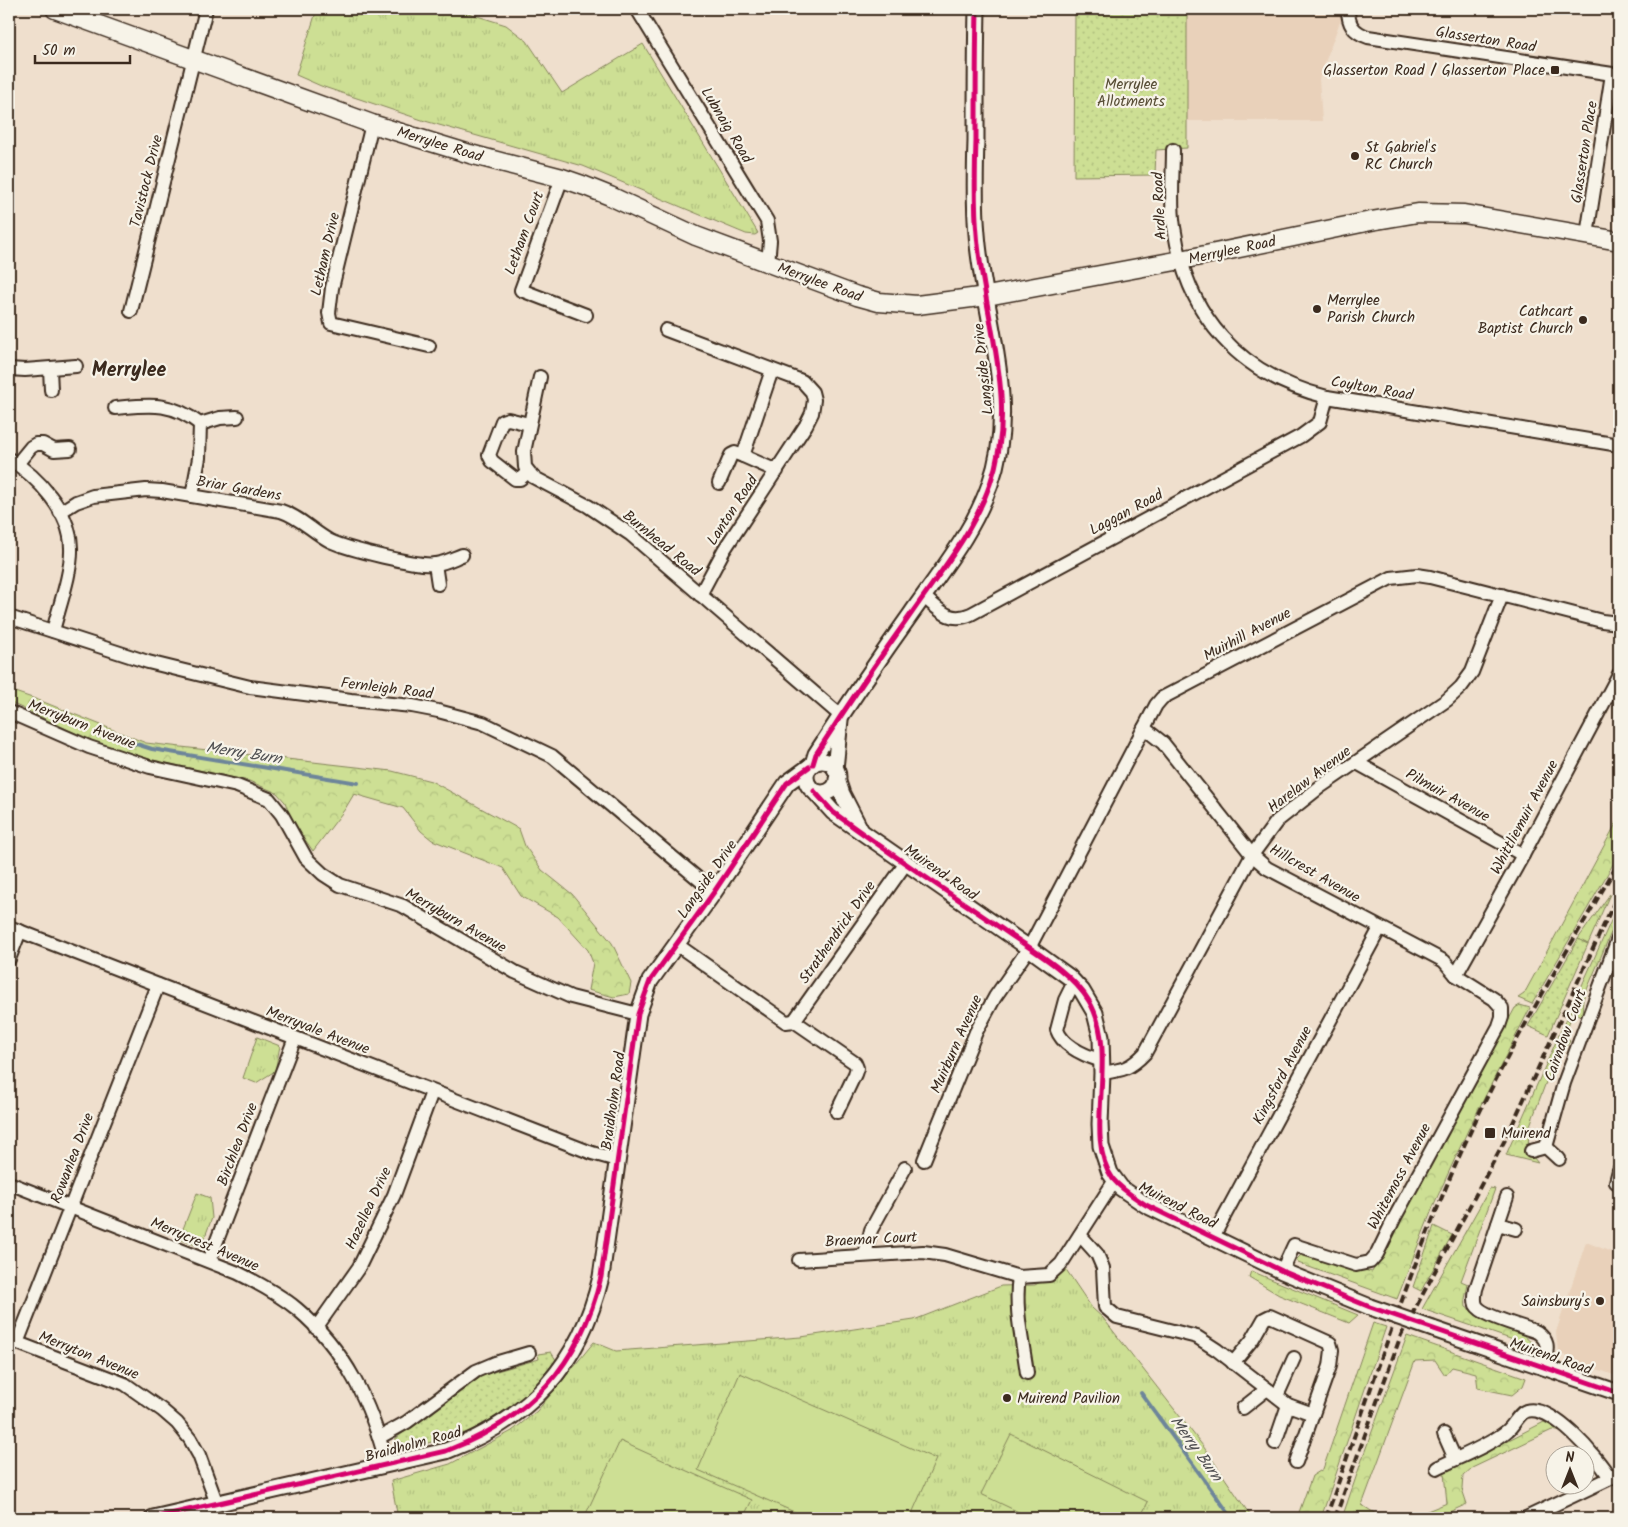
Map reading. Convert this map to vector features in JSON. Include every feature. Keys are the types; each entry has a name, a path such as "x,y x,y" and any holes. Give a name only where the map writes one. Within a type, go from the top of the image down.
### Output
{"main road":[{"name":"Merrylee Road","path":"55,9 372,124 470,154 562,178 610,196 696,236 857,296 879,302 917,305 987,296 1418,213 1464,214 1619,241"}],"street":[{"name":"Tavistock Drive","path":"131,311 192,59 206,9"},
{"name":"Lubnaig Road","path":"637,9 767,221 770,241 768,263"},
{"name":"Langside Drive","path":"812,789 806,777 816,754 923,596 954,554 968,531 991,484 997,460 1002,418 1001,385 981,266 976,221 976,9"},
{"name":"Glasserton Road","path":"1348,9 1352,27 1359,34 1368,37 1616,75"},
{"name":"Glasserton Place","path":"1588,235 1616,75"},
{"name":"Letham Drive","path":"372,124 332,288 328,314 330,323 429,346"},
{"name":"Ardle Road","path":"1173,150 1173,225 1180,260"},
{"name":"Letham Court","path":"562,178 521,290 586,315"},
{"name":"Coylton Road","path":"1180,260 1199,307 1210,324 1235,350 1259,369 1293,387 1328,397 1619,445"},
{"name":"Lanton Road","path":"666,330 802,381 812,392 814,400 812,413 806,425 724,550 700,594"},
{"path":"9,369 25,370 76,366"},
{"path":"50,368 51,390"},
{"name":"Lanton Road","path":"743,456 772,370"},
{"path":"529,424 508,419 502,421 489,455 492,461 515,479 520,479 528,472 525,467 524,452 540,377"},
{"name":"Laggan Road","path":"923,596 950,617 962,618 971,614 1301,436 1320,422 1328,397"},
{"path":"115,408 149,405 172,408 186,414 200,424"},
{"path":"200,424 220,418 237,416"},
{"path":"192,496 199,458 200,424"},
{"path":"53,631 71,562 70,538 67,527 52,498 40,483 13,461 36,444 43,444 54,450 70,449"},
{"name":"Lanton Road","path":"719,483 731,455 735,453 777,471"},
{"name":"Burnhead Road","path":"528,472 532,478 588,506 630,534 841,716"},
{"name":"Briar Gardens","path":"60,512 76,502 93,496 146,490 162,491 281,510 292,514 330,540 342,545 400,560 435,564 462,555"},
{"path":"435,564 438,584"},
{"name":"Muirhill Avenue","path":"1029,948 1156,705 1168,694 1391,578 1417,575 1430,577 1602,621 1619,623"},
{"name":"Harelaw Avenue","path":"1102,1067 1127,1069 1135,1064 1145,1053 1252,855 1277,821 1320,787 1447,700 1461,687 1472,672 1502,595"},
{"name":"Fernleigh Road","path":"9,617 148,662 250,687 412,706 483,723 552,756 714,892"},
{"name":"Whittliemuir Avenue","path":"1456,975 1523,855 1619,674"},
{"name":"Merryburn Avenue","path":"9,712 89,747 150,767 237,786 269,798 282,815 306,858 323,874 340,885 404,906 515,972 571,997 638,1014"},
{"name":"Langside Drive","path":"836,774 841,716"},
{"name":"Hillcrest Avenue","path":"1144,728 1163,743 1252,855 1267,868 1444,961 1456,975 1494,999 1502,1008"},
{"path":"811,766 823,761 832,765 842,794 861,833"},
{"name":"Pilmuir Avenue","path":"1356,763 1523,855"},
{"name":"Langside Drive","path":"638,1014 650,981 714,892 787,784 811,766"},
{"path":"776,801 792,792 812,789 819,793 829,791 836,784 836,774"},
{"name":"Muirend Road","path":"812,789 833,812 861,833 1029,948 1074,982 1095,1013 1101,1037 1101,1146 1114,1180 1130,1195 1146,1205 1282,1271 1370,1307 1619,1393"},
{"name":"Strathendrick Drive","path":"794,1021 906,863"},
{"name":"Kingsford Avenue","path":"1213,1237 1380,928"},
{"path":"9,959 14,929"},
{"name":"Merryvale Avenue","path":"14,929 432,1092 592,1153 617,1160"},
{"name":"Cairndow Court","path":"1546,1147 1564,1083 1619,936"},
{"path":"676,944 786,1022 794,1021 855,1063 857,1068 855,1074 837,1112"},
{"name":"Muirburn Avenue","path":"924,1160 976,1032 995,997 1029,948"},
{"path":"1074,982 1065,1000 1057,1027 1059,1035 1062,1041 1102,1067"},
{"name":"Rowanlea Drive","path":"13,1341 71,1206 158,985"},
{"name":"Whitemoss Avenue","path":"1282,1271 1294,1245 1356,1265 1370,1262 1499,1026 1502,1008"},
{"name":"Braidholm Road","path":"153,1518 201,1513 217,1504 446,1451 488,1433 516,1414 556,1375 582,1334 595,1300 607,1237 638,1014"},
{"name":"Birchlea Drive","path":"209,1261 295,1038"},
{"name":"Hazellea Drive","path":"316,1328 359,1267 394,1195 432,1092"},
{"path":"1531,1151 1546,1147 1559,1159"},
{"path":"865,1255 871,1230 905,1168"},
{"path":"1619,1170 1616,1182 1619,1184"},
{"path":"1027,1374 1017,1300 1019,1277 1049,1275 1061,1264 1114,1180"},
{"name":"Merrycrest Avenue","path":"9,1183 238,1272 266,1288 296,1309 342,1357 362,1391 380,1437 387,1465"},
{"path":"1507,1196 1476,1289 1475,1300 1477,1307 1485,1313 1537,1332 1544,1337 1548,1343 1544,1367"},
{"path":"1498,1224 1516,1229"},
{"path":"1080,1235 1097,1254 1103,1268 1105,1308 1117,1317 1197,1338 1288,1405 1313,1414"},
{"name":"Braemar Court","path":"799,1260 923,1252 945,1254 1019,1277"},
{"path":"1233,1363 1252,1340 1264,1319 1270,1316 1330,1343 1332,1350 1330,1366 1296,1462"},
{"name":"Merryton Avenue","path":"13,1341 125,1384 162,1410 177,1423 190,1439 199,1455 217,1504"},
{"name":"Braidholm Road","path":"380,1437 407,1422 476,1371 529,1353"},
{"path":"1243,1408 1272,1393 1294,1358"},
{"path":"1275,1443 1288,1405"},
{"path":"1437,1468 1496,1439 1507,1431 1526,1411 1548,1414 1560,1422 1615,1476 1526,1518"},
{"path":"1444,1434 1455,1459"}],"shaded area":[{"path":"1187,9 1348,9 1339,24 1319,79 1322,121 1186,121"},
{"path":"1586,1242 1619,1255 1619,1377 1578,1362 1558,1352 1556,1332"}],"green space":[{"path":"317,9 455,9 506,25 527,41 562,93 643,44 758,233 755,235 746,234 583,166 425,121 321,86 296,75"},
{"name":"Merrylee Allotments","path":"1075,9 1187,9 1187,148 1156,150 1155,175 1074,176"},
{"path":"9,690 146,743 392,771 431,781 519,829 525,846 542,870 572,894 612,943 631,983 629,994 614,997 588,990 593,963 588,950 558,917 521,896 503,868 432,840 421,831 403,808 354,794 313,851 292,821 285,802 277,793 249,781 147,759 92,741 9,702"},
{"path":"1619,818 1619,854 1532,1004 1518,998 1524,994"},
{"path":"1610,894 1588,944 1578,939"},
{"path":"1619,903 1618,924 1615,923 1583,999 1582,1016 1570,1012"},
{"path":"1578,939 1588,944 1548,1035 1528,1026"},
{"path":"1520,1005 1530,1008 1468,1130 1435,1202 1397,1299 1298,1263 1296,1260 1302,1254 1372,1272 1515,1008"},
{"path":"1566,1019 1570,1020 1564,1038 1570,1041 1549,1074 1529,1128 1528,1151 1538,1163 1506,1155"},
{"path":"257,1037 280,1046 275,1071 256,1083 243,1078"},
{"path":"1490,1188 1495,1189 1461,1281 1468,1284 1465,1299 1466,1307 1473,1312 1517,1329 1537,1348 1422,1309"},
{"path":"197,1193 210,1198 212,1218 201,1247 179,1239"},
{"path":"1434,1226 1452,1235 1421,1291 1413,1287"},
{"path":"1065,1268 1092,1308 1103,1318 1203,1446 1252,1518 398,1518 391,1481 450,1464 512,1431 537,1411 594,1342 616,1351 801,1337 914,1320 1001,1286 1035,1285"},
{"path":"1251,1271 1358,1315 1349,1323 1279,1295 1249,1277"},
{"path":"1373,1323 1386,1327 1321,1518 1297,1518 1312,1476 1323,1469"},
{"path":"1407,1336 1526,1378 1523,1386 1512,1395 1478,1388 1476,1373 1452,1367 1445,1375 1435,1360 1415,1361 1362,1505 1382,1518 1342,1518 1366,1448"},
{"path":"551,1352 556,1360 522,1401 477,1430 405,1449 395,1444 396,1438 483,1375 539,1359 538,1354"},
{"path":"740,1373 936,1459 910,1518 808,1518 698,1470"},
{"path":"1544,1422 1562,1432 1552,1430 1472,1468 1463,1476 1462,1489 1467,1504 1436,1518 1410,1518 1447,1503 1444,1473"},
{"path":"1011,1434 1148,1502 1140,1518 1031,1518 981,1494"},
{"path":"620,1441 752,1500 743,1518 584,1518"}],"waterway":[{"name":"Merry Burn","path":"127,741 152,749 358,783"},
{"name":"Merry Burn","path":"1141,1393 1232,1518"}],"railway":[{"path":"1326,1518 1413,1271 1473,1126 1525,1025 1619,862"},
{"path":"1335,1518 1401,1335 1506,1138 1619,892"}],"cycle path":[{"path":"813,764 816,754 851,701 965,536 983,502 998,453 1001,422 1001,390 981,265 975,211 977,9"},
{"path":"153,1518 446,1451 476,1438 503,1423 547,1385 565,1362 580,1337 592,1308 601,1277 638,1014 650,981 714,892 787,783 809,767"},
{"path":"814,791 833,812 1049,961 1081,990 1089,1001 1098,1022 1102,1045 1100,1140 1104,1161 1113,1179 1128,1193 1146,1205 1282,1271 1370,1307 1619,1393"}],"place":[{"name":"Glasserton Road / Glasserton Place","path":"1555,70"},
{"name":"St Gabriel's RC Church","path":"1355,156"},
{"name":"Merrylee Parish Church","path":"1317,309"},
{"name":"Cathcart Baptist Church","path":"1583,320"},
{"name":"Muirend","path":"1490,1133"},
{"name":"Sainsbury's","path":"1600,1301"},
{"name":"Muirend Pavilion","path":"1007,1398"}],"district":[{"name":"Merrylee","path":"129,369"}]}
